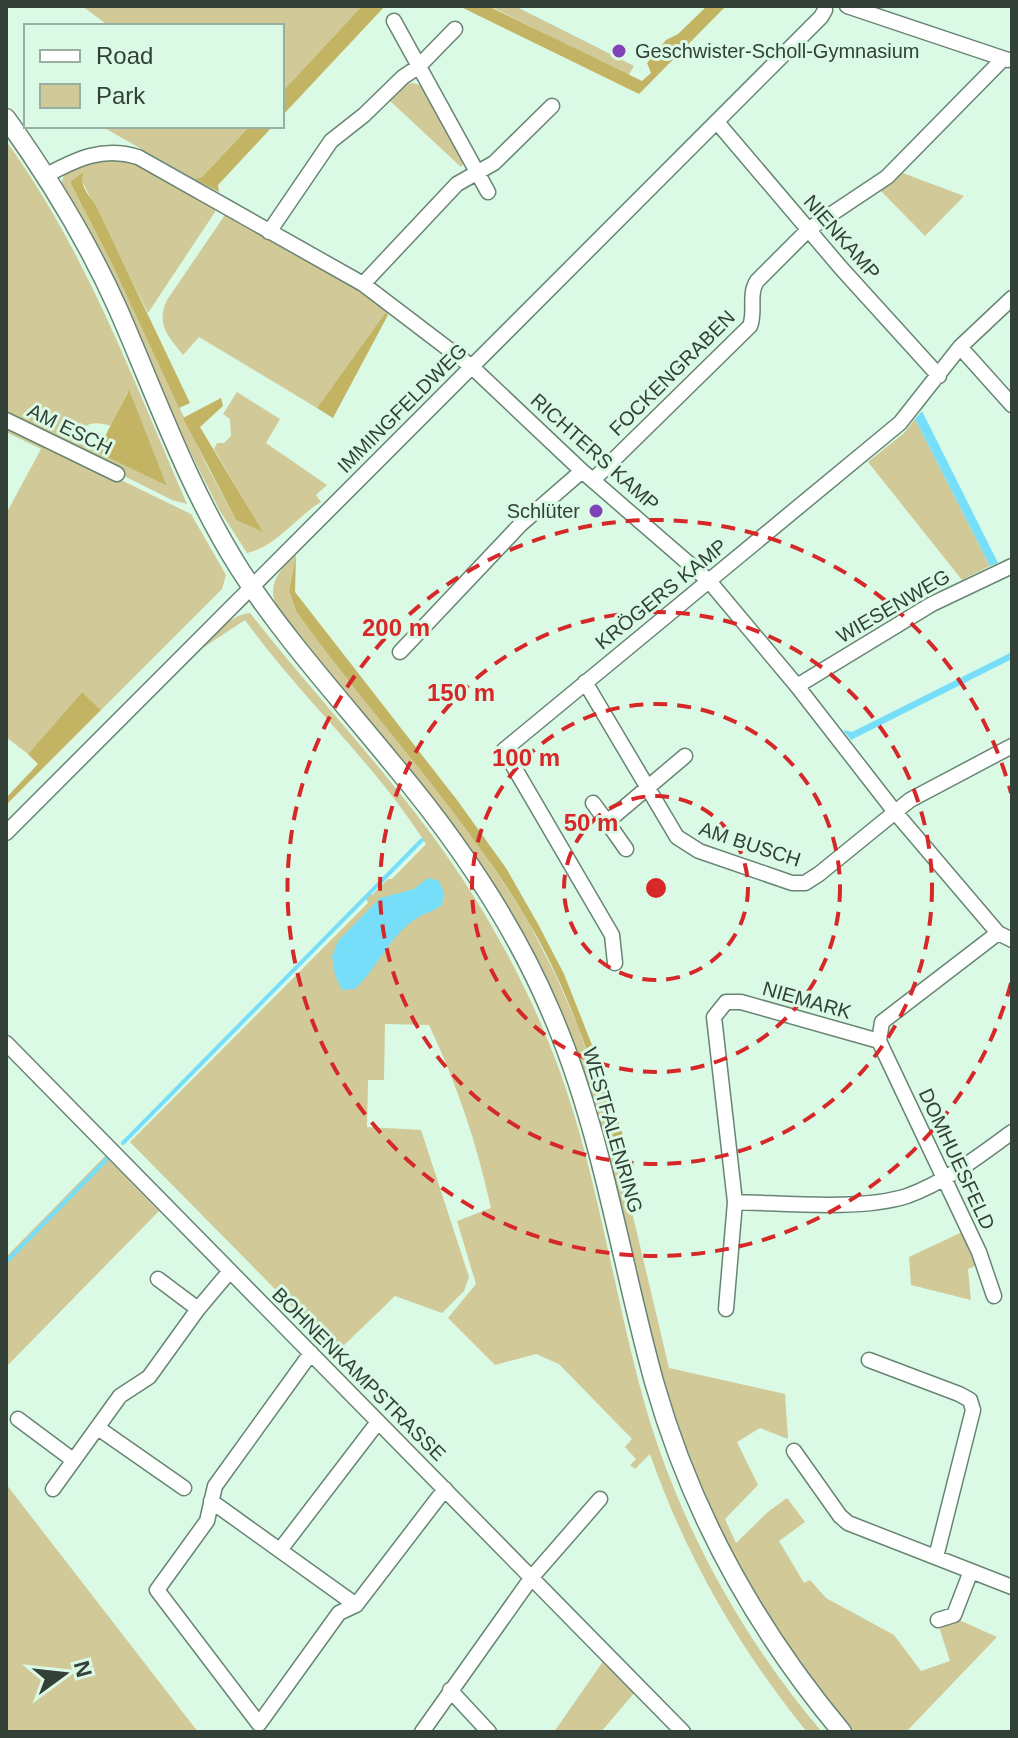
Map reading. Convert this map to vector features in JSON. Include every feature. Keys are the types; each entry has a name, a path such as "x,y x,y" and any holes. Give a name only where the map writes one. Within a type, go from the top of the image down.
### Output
{"street":[{"path":"847,6 1008,60"},
{"name":"IMMINGFELDWEG","path":"6,833 717,122 821,17 827,7"},
{"path":"394,21 488,192"},
{"path":"269,232 331,141 418,67 455,29"},
{"name":"FOCKENGRABEN","path":"400,652 521,524 588,475 750,326 753,288 809,229 887,177 1008,60"},
{"path":"363,284 457,184 494,163 552,106"},
{"name":"WESTFALENRING","path":"6,118 45,176 97,265 186,471 251,586 276,622 454,842 496,904 535,976 567,1049 586,1106 652,1374 688,1482 725,1563 754,1613 786,1661 842,1732"},
{"name":"NIENKAMP","path":"717,122 939,376"},
{"name":"RICHTERS KAMP","path":"45,176 94,154 129,154 363,284 472,367 588,475 709,581 797,686 895,812 998,933 1012,940"},
{"name":"KRÖGERS KAMP","path":"615,963 612,935 504,750 900,423 960,347 1012,298"},
{"path":"960,347 1012,405"},
{"name":"AM ESCH","path":"6,420 117,474"},
{"name":"WIESENWEG","path":"797,686 932,604 1012,566"},
{"name":"AM BUSCH","path":"585,682 677,837 690,848 792,883 805,883 819,874 910,800 1012,746"},
{"path":"607,822 685,756"},
{"path":"593,803 626,849"},
{"path":"879,1041 882,1022 998,933"},
{"name":"NIEMARK","path":"726,1309 735,1202 714,1017 726,1002 741,1002 879,1041"},
{"name":"DOMHUESFELD","path":"879,1041 979,1252 994,1296"},
{"name":"BOHNENKAMPSTRASSE","path":"6,1043 532,1577 678,1730"},
{"path":"735,1202 879,1201 906,1196 974,1160 1012,1132"},
{"path":"53,1489 120,1396 149,1377 230,1271"},
{"path":"158,1279 198,1309"},
{"path":"311,1353 215,1486 207,1521 157,1590 259,1724 339,1613 356,1605 445,1489"},
{"path":"869,1360 970,1400 973,1410 936,1557"},
{"path":"18,1419 73,1460"},
{"path":"280,1550 378,1422"},
{"path":"98,1428 184,1488"},
{"path":"794,1451 848,1523 1012,1587"},
{"path":"422,1732 532,1577 600,1499"},
{"path":"211,1501 356,1605"},
{"path":"938,1620 954,1615 971,1571"},
{"path":"450,1690 489,1732"}],"green space":[{"path":"82,6 362,6 284,90 284,24 106,24"},
{"path":"490,6 515,6 634,66 628,76"},
{"path":"414,83 424,87 466,160 461,167 388,99 404,84"},
{"path":"105,128 248,128 202,177 194,179"},
{"path":"6,141 35,183 84,272 187,504 172,500 6,417","holes":["128,391 167,486 73,440 89,424 111,426"]},
{"path":"128,157 216,206 148,313 81,179 70,182 236,520 262,531 214,449 217,443 224,443 231,436 230,419 223,414 237,392 280,419 266,443 327,485 316,495 321,502 257,550 247,553 220,511 123,305 64,191 64,173 99,158"},
{"path":"900,172 964,196 925,236 881,191"},
{"path":"227,212 354,284 390,308 388,315 385,313 317,408 199,337 183,355 165,329 163,316 167,300"},
{"path":"915,419 990,566 962,580 868,462 904,433"},
{"path":"6,424 191,514 226,575 222,589 101,710 82,692 28,754 6,737 6,514 41,449 6,432"},
{"path":"296,555 289,591 296,611 469,831 526,917 555,974 577,1024 609,1115 669,1368 785,1394 788,1439 760,1428 737,1442 758,1485 725,1519 736,1543 787,1498 805,1522 779,1541 804,1583 810,1580 826,1598 894,1635 921,1671 950,1661 939,1627 959,1620 997,1637 906,1732 849,1732 759,1610 683,1454 559,1015 361,715 276,605 274,583"},
{"path":"250,613 429,831 478,903 507,953 544,1031 575,1117 639,1383 670,1477 689,1523 735,1611 791,1694 822,1732 807,1732 737,1635 697,1565 650,1454 635,1469 630,1465 636,1459 625,1447 632,1439 559,1364 536,1354 495,1365 448,1318 476,1284 457,1221 491,1208 465,1115 429,1025 385,1024 384,1080 368,1080 367,1127 421,1130 469,1277 464,1291 442,1313 395,1296 337,1352 130,1142 368,903 365,896 369,892 372,895 388,879 392,879 426,844 384,786 245,620 201,649 229,622"},
{"path":"105,1156 159,1211 6,1367 6,1257"},
{"path":"962,1232 977,1265 968,1269 971,1300 911,1285 909,1257"},
{"path":"6,1484 198,1732 6,1732"},
{"path":"604,1660 635,1692 601,1732 554,1732"}],"shaded area":[{"path":"362,6 385,6 284,114 284,90"},
{"path":"459,6 488,6 642,81 651,73 647,63 666,40 678,34 707,6 726,6 639,94"},
{"path":"248,128 271,128 218,185 219,192 194,179 202,177"},
{"path":"84,172 82,181 85,190 96,206 190,403 179,408 70,182"},
{"path":"385,313 388,315 333,418 317,408"},
{"path":"129,390 167,486 97,452"},
{"path":"221,398 223,406 200,427 263,532 236,520 183,418"},
{"path":"296,555 295,592 457,800 506,868 538,924 564,974 605,1078 626,1145 626,1181 585,1045 542,947 472,837 296,611 289,591"},
{"path":"82,692 101,710 6,805 6,798 38,764 28,754"}],"water":[{"path":"922,411 998,563 990,566 915,419"},
{"path":"1012,652 1012,659 851,740 843,730 852,732"},
{"path":"428,878 439,881 444,893 442,905 405,927 355,989 342,990 335,975 332,956 338,941 380,898 414,889"}],"waterway":[{"path":"123,1143 422,840"},
{"path":"6,1262 107,1159"}],"place":[{"name":"Geschwister-Scholl-Gymnasium","path":"619,51"},
{"name":"Schlüter","path":"596,511"}]}
